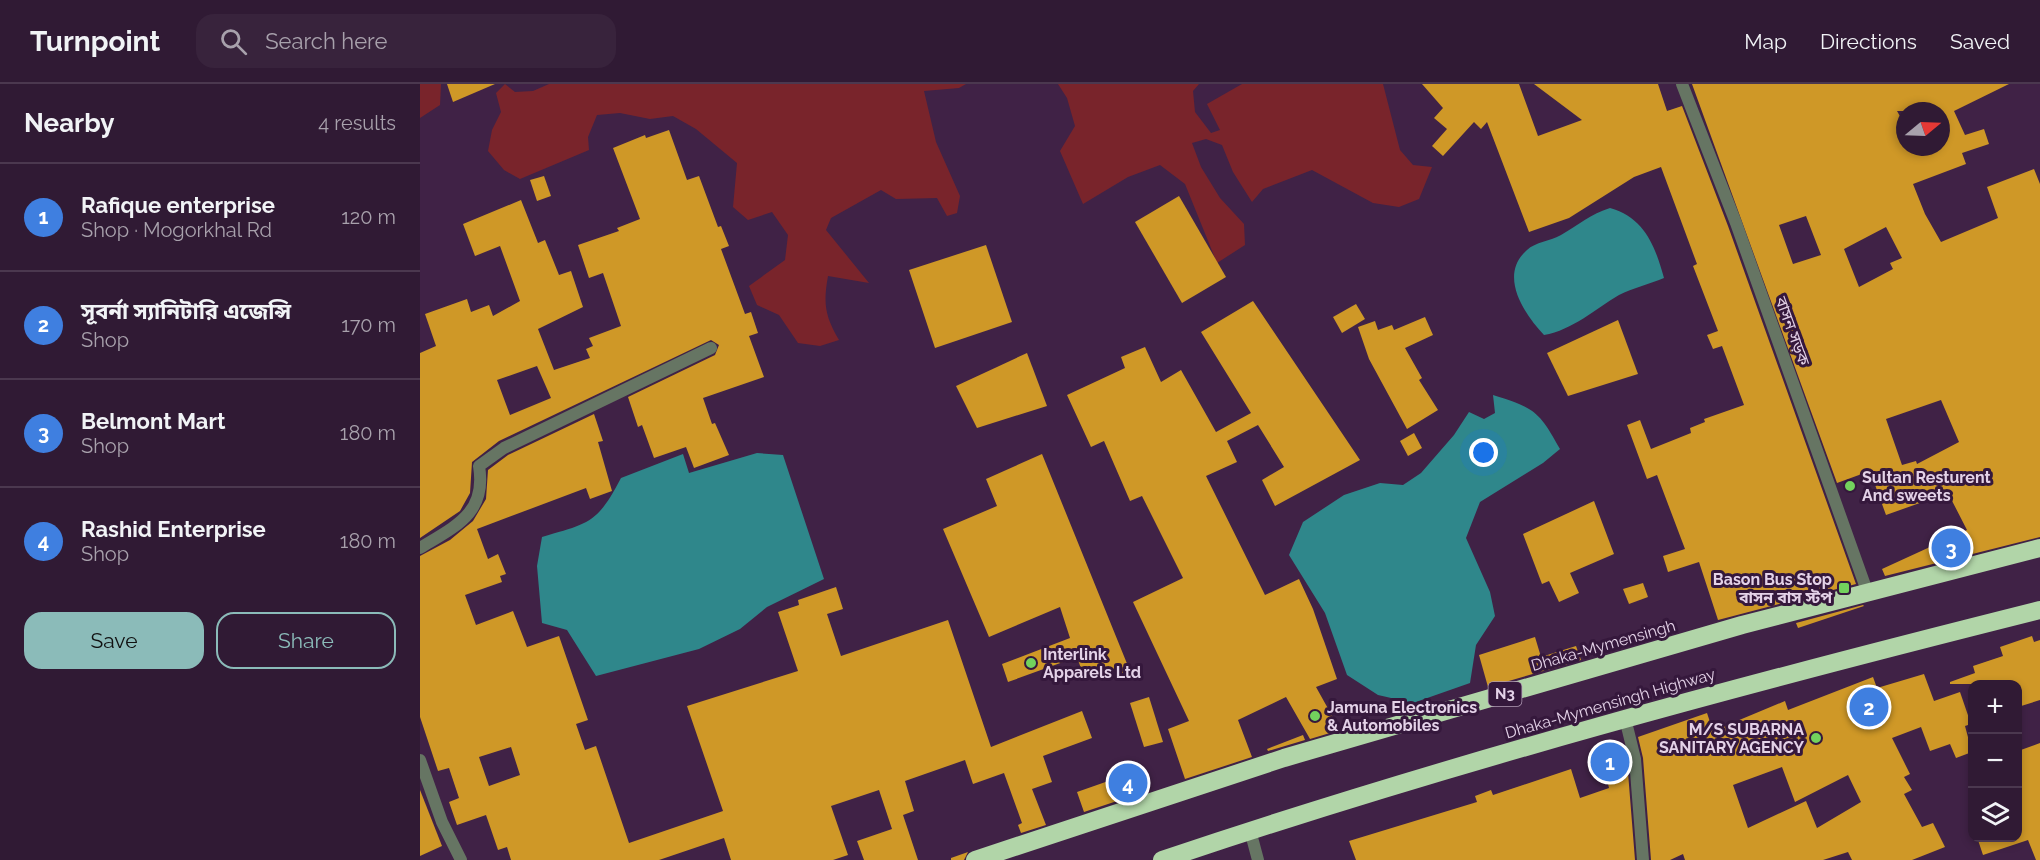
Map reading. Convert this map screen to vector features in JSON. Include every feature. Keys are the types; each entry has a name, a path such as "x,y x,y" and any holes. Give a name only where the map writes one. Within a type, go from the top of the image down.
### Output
{"highway":[{"name":"Dhaka-Mymensingh","path":"975,860 1284,758 1731,628 2040,548"},
{"name":"Dhaka-Mymensingh Highway","path":"1162,860 1250,830 1625,718 1766,679 2040,610"}],"street":[{"name":"বাসন সড়ক","path":"1682,84 1823,461 1867,591"},
{"path":"420,548 458,525 474,508 481,494 479,466 483,461 504,448 711,348"},
{"path":"1625,718 1635,759 1643,860"},
{"path":"420,760 442,822 461,860"},
{"path":"1250,830 1258,860"}],"shaded area":[{"path":"420,84 441,84 440,105 420,118"},
{"path":"505,84 515,92 533,91 549,84 966,84 959,88 924,91 936,142 960,196 957,213 947,216 937,198 896,199 881,190 831,218 826,230 869,283 828,276 826,310 839,340 820,346 798,343 779,315 757,305 749,286 785,260 788,235 772,212 748,220 733,207 737,163 696,129 673,116 650,119 620,113 597,115 588,137 589,150 520,179 504,170 488,151 492,130 501,112 496,93"},
{"path":"1058,84 1199,84 1193,91 1195,112 1211,133 1220,130 1207,104 1242,84 1383,84 1400,150 1413,165 1432,167 1419,199 1399,207 1373,203 1312,170 1263,189 1252,202 1233,172 1222,145 1206,139 1192,143 1201,167 1220,198 1244,224 1245,245 1217,263 1185,184 1160,165 1128,177 1083,204 1060,151 1075,126 1067,98"},
{"path":"1610,208 1632,219 1647,235 1657,255 1664,278 1619,295 1565,329 1544,335 1529,316 1517,294 1514,282 1519,260 1530,247 1557,237"},
{"path":"1493,395 1518,404 1534,413 1547,426 1560,449 1543,463 1480,502 1466,538 1490,592 1495,616 1476,645 1470,683 1413,703 1378,695 1347,675 1325,613 1289,555 1303,522 1344,495 1380,483 1403,485 1421,473 1454,435 1469,412 1484,419 1495,413"},
{"path":"757,453 783,455 824,579 767,607 740,629 699,649 596,676 567,630 542,623 537,566 542,537 590,520 605,505 621,478 683,454 689,473"}],"building":[{"path":"447,84 495,84 453,102"},
{"path":"1422,84 1519,84 1538,136 1582,120 1534,84 1658,84 1667,111 1682,106 1728,226 1856,584 1718,620 1699,562 1668,572 1663,556 1685,549 1657,475 1647,479 1627,425 1640,420 1651,449 1691,433 1690,428 1705,422 1704,419 1744,405 1722,346 1713,349 1707,335 1718,331 1693,266 1697,264 1661,167 1634,177 1569,218 1529,232 1487,122 1481,129 1474,122 1443,156 1432,146 1447,129 1434,118 1443,108"},
{"path":"1692,84 2009,84 1954,111 1965,135 1984,129 1989,144 1962,153 1966,164 1913,184 1925,214 1941,242 1998,218 1987,187 2034,169 2040,184 2040,537 1885,576 1882,569 1967,530 1948,493 1886,515 1870,471 1837,483","holes":["1806,216 1821,255 1793,264 1779,225","1886,227 1902,258 1890,263 1893,269 1859,287 1844,249","1941,400 1959,442 1917,464 1916,461 1902,465 1886,419"]},
{"path":"669,130 687,180 699,176 718,227 721,226 729,246 721,249 745,314 751,312 758,333 749,336 764,377 703,398 712,424 715,423 729,455 694,468 686,447 654,458 642,425 638,427 628,397 715,355 719,345 711,340 499,441 472,462 470,493 460,511 420,538 420,353 436,346 425,314 467,299 471,312 489,305 493,316 520,301 500,246 475,256 463,224 521,200 538,243 545,240 559,275 571,271 583,307 538,329 554,370 590,358 586,349 593,346 589,338 621,326 603,273 589,278 578,245 619,231 617,228 640,219 613,148 645,135 646,138","holes":["537,366 551,398 510,415 497,380"]},
{"path":"544,176 551,196 537,201 530,180"},
{"path":"1179,196 1226,277 1182,303 1135,222"},
{"path":"986,245 1012,322 935,348 909,270"},
{"path":"1253,301 1360,460 1275,506 1262,480 1284,467 1258,425 1227,441 1237,462 1206,476 1265,595 1299,579 1313,609 1337,679 1316,687 1340,730 1310,739 1286,697 1238,720 1252,757 1185,779 1168,729 1189,721 1133,602 1183,578 1142,496 1130,501 1104,441 1091,447 1067,395 1125,368 1121,357 1145,347 1161,382 1181,370 1216,432 1251,413 1201,332"},
{"path":"1356,304 1365,319 1342,333 1333,317"},
{"path":"1425,317 1433,335 1405,348 1422,378 1419,380 1438,410 1407,429 1369,359 1358,327 1375,321 1378,330 1392,325 1394,330"},
{"path":"1618,320 1638,374 1568,396 1547,353"},
{"path":"1027,353 1047,406 977,428 956,386"},
{"path":"594,414 603,441 598,442 612,491 590,499 586,488 477,529 488,559 498,554 506,574 500,576 502,582 465,595 476,625 513,611 527,647 559,636 588,720 576,724 585,750 596,746 629,843 723,811 687,706 798,671 778,612 799,605 798,600 836,587 843,609 827,614 841,656 948,620 991,747 1082,711 1092,738 1043,756 1052,782 1032,789 1046,825 1021,833 1018,825 1022,823 1004,773 973,784 965,760 905,781 914,811 903,815 918,860 864,860 857,841 892,829 879,790 831,806 848,855 833,860 731,860 724,838 659,860 511,860 507,847 498,850 486,815 457,825 449,802 459,798 449,768 438,771 420,717 420,556 450,540 473,521 486,499 488,470 508,455","holes":["511,747 520,775 489,786 479,757"]},
{"path":"1414,433 1422,448 1408,456 1400,441"},
{"path":"1042,454 1130,671 1117,676 1115,670 1085,680 1077,657 1008,682 1002,664 1070,638 1060,607 989,637 943,529 997,506 986,479"},
{"path":"1594,501 1614,554 1570,573 1579,593 1559,602 1549,581 1542,584 1523,534"},
{"path":"1643,583 1648,597 1629,604 1623,589"},
{"path":"1863,605 1798,628 1796,623"},
{"path":"2032,636 2034,642 2040,640 2040,700 2022,706 2022,680 1968,680 1968,684 1950,684 1950,682 1975,673 1973,666 2003,656 2000,647"},
{"path":"1535,637 1541,657 1576,646 1581,660 1488,687 1479,655"},
{"path":"1924,674 1934,701 1960,692 1968,715 1968,725 1965,726 1968,754 1956,758 1950,744 1930,751 1921,727 1892,738 1910,774 1904,777 1912,790 1904,794 1922,827 1933,823 1945,847 1912,860 1852,860 1848,852 1823,860 1685,860 1683,854 1670,860 1651,860 1643,758 1638,737 1707,713 1713,731 1785,701 1788,710 1873,677 1877,688","holes":["1782,767 1795,802 1848,775 1861,802 1817,828 1806,801 1748,828 1733,785"]},
{"path":"1149,697 1163,742 1144,747 1130,703"},
{"path":"1303,735 1305,740 1268,751 1267,749"},
{"path":"2040,743 2040,860 2036,860 2028,840 2022,842 2022,750"},
{"path":"1623,744 1627,760 1635,860 1356,860 1349,841 1477,802 1475,796 1491,790 1493,795 1571,769 1580,798 1609,788 1600,750"},
{"path":"1134,772 1139,789 1118,795 1120,800 1084,812 1077,792"},
{"path":"420,790 442,846 420,856"},
{"path":"1979,842 2022,842 1983,855"},
{"path":"968,852 964,860 951,860 951,858"}],"place":[{"name":"Sultan Resturent And sweets","path":"1850,486"},
{"name":"Belmont Mart","path":"1951,548"},
{"name":"Bason Bus Stop বাসন বাস স্টপ","path":"1844,588"},
{"name":"Interlink Apparels Ltd","path":"1031,663"},
{"name":"সূবর্না স্যানিটারি এজেন্সি","path":"1869,707"},
{"name":"Jamuna Electronics & Automobiles","path":"1315,716"},
{"name":"M/S SUBARNA SANITARY AGENCY","path":"1816,738"},
{"name":"Rafique enterprise","path":"1610,762"},
{"name":"Rashid Enterprise","path":"1128,783"}]}
